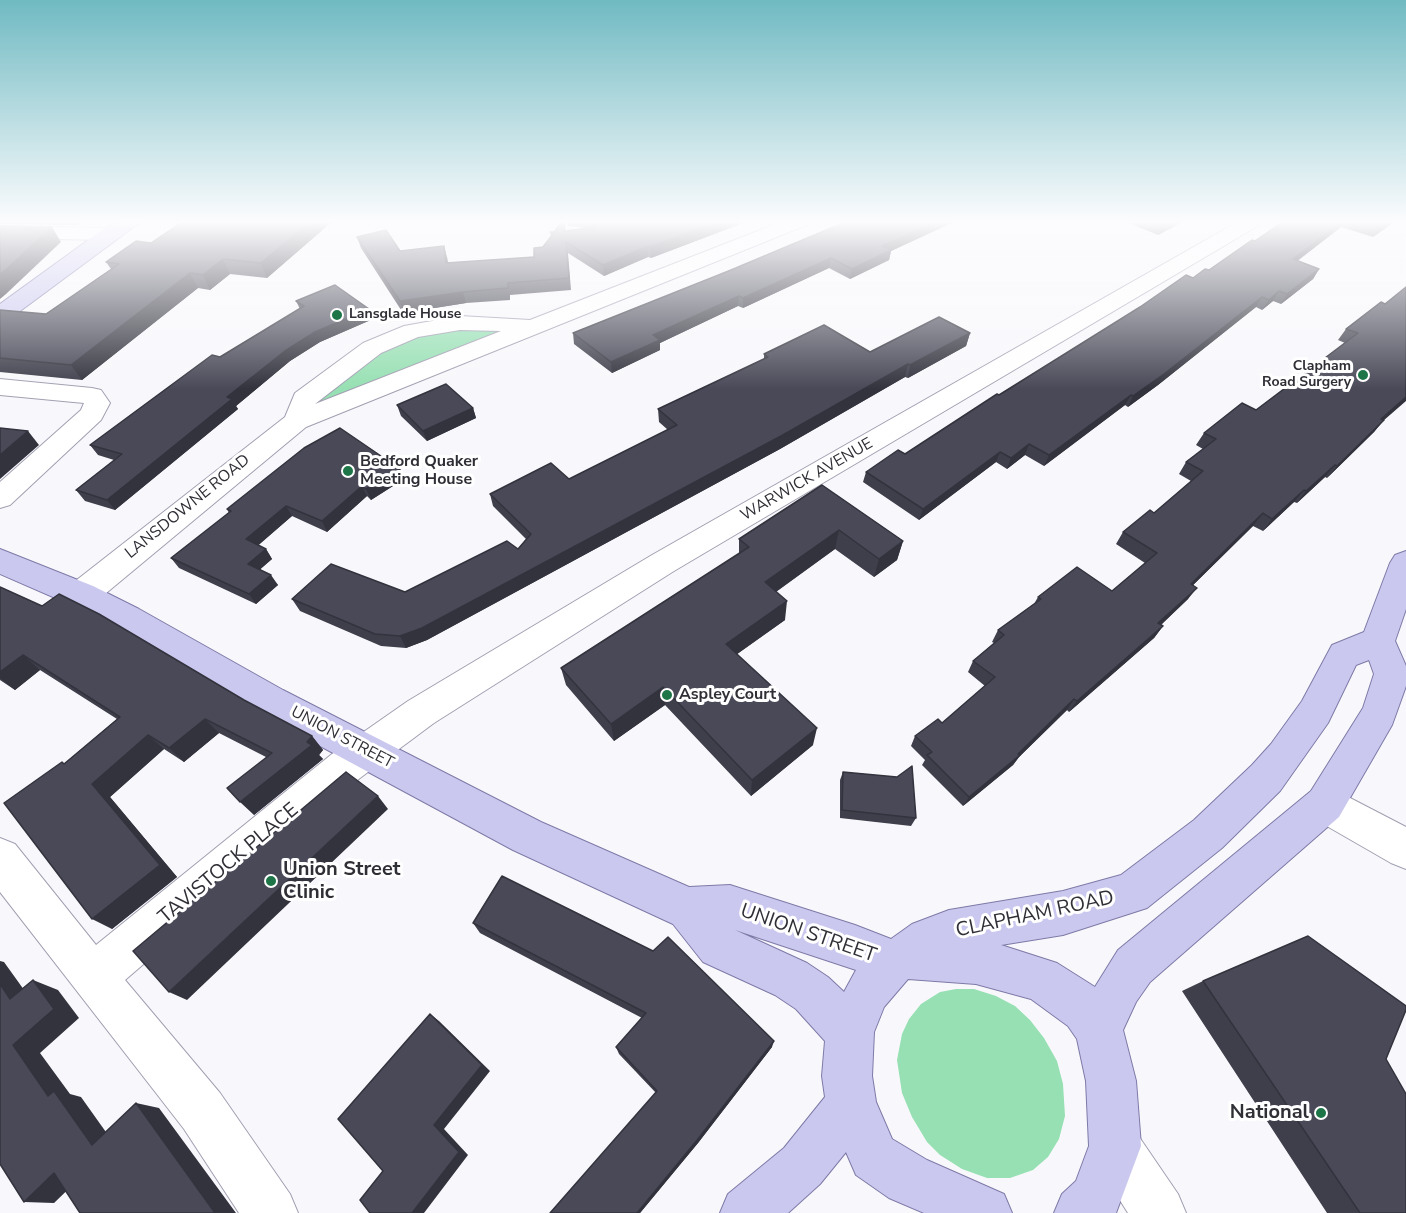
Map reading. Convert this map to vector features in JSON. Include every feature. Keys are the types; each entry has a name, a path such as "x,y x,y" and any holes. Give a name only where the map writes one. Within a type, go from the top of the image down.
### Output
{"main road":[{"path":"0,315 52,277"},
{"name":"UNION STREET","path":"0,561 81,595 127,618 270,701 527,836 688,909 719,946 791,979 812,993 850,1032"},
{"path":"1081,1213 1095,1200 1114,1146 1111,1081 1099,1029 1120,986 1134,966 1325,804 1383,704 1392,674 1378,641 1406,563"},
{"name":"CLAPHAM ROAD","path":"985,1213 908,1179 873,1158 851,1105 847,1076 850,1032 868,991 899,959 928,940 949,932 1063,913 1132,894 1208,834 1266,778 1315,712 1344,655 1378,641"},
{"name":"UNION STREET","path":"688,909 730,907 899,959 976,962 1041,979 1070,996 1085,1009 1099,1029"},
{"path":"747,1213 802,1166 851,1105"}],"street":[{"name":"LANSDOWNE ROAD","path":"81,595 297,421 659,277"},
{"name":"WARWICK AVENUE","path":"366,751 421,712 663,563 1156,277"},
{"name":"LANSDOWNE ROAD","path":"297,421 304,399 372,348 412,332 460,323 536,325"},
{"path":"0,387 92,396 97,403 92,414 0,498"},
{"name":"TAVISTOCK PLACE","path":"93,977 366,751"},
{"path":"1325,804 1406,849"},
{"path":"0,858 202,1111 271,1213"},
{"path":"1114,1146 1160,1213"}],"green space":[{"path":"444,329 500,329 501,332 329,401 320,401 317,398 373,351"},
{"path":"974,989 996,996 1015,1006 1044,1038 1057,1061 1063,1084 1065,1116 1059,1139 1048,1157 1033,1170 1010,1178 987,1178 962,1169 940,1155 927,1142 912,1117 902,1093 897,1060 902,1034 909,1019 921,1004 940,992"}],"building":[{"path":"101,277 185,277 71,365 0,358 0,310 46,314"},
{"path":"384,277 569,277 508,283 508,288 400,301"},
{"path":"714,277 790,277 743,298 739,296 653,335 660,340 611,362 573,333"},
{"path":"1184,277 1309,277 1287,294 1279,291 1269,300 1262,297 1164,374 1133,396 1131,395 1049,455 1029,444 1011,458 1000,452 923,509 866,472 898,450 905,454 997,394 999,395 1140,307"},
{"path":"335,285 369,309 315,332 285,351 227,397 232,399 107,500 76,490 122,454 90,445 212,355 220,357 304,306 296,301"},
{"path":"1406,287 1406,397 1381,419 1384,420 1337,466 1335,465 1306,491 1304,490 1272,519 1263,513 1191,584 1197,588 1158,623 1163,626 1077,701 1074,699 1018,754 1020,755 969,797 927,755 932,752 915,736 938,719 942,723 995,677 973,661 1004,635 998,630 1041,599 1038,597 1077,567 1112,591 1157,553 1123,532 1150,510 1154,513 1203,471 1186,462 1216,439 1204,433 1242,403 1256,410 1358,333 1346,329 1381,302 1385,304"},
{"path":"939,317 970,333 908,364 781,436 422,628 400,636 375,634 292,599 331,564 405,592 507,541 518,549 531,534 490,494 551,463 569,479 677,425 658,409 768,357 764,354 824,325 870,352"},
{"path":"446,384 473,408 423,431 397,405"},
{"path":"0,428 28,431 0,455"},
{"path":"340,428 400,469 366,489 362,486 322,521 286,506 246,539 266,549 248,564 271,575 249,594 171,558 231,511 227,509 304,448"},
{"path":"822,485 903,541 879,559 839,530 765,582 787,601 726,644 817,728 752,780 663,687 611,724 561,668 749,547 739,539"},
{"path":"0,587 42,606 59,594 99,614 244,700 312,736 307,742 312,745 240,802 227,788 272,753 205,719 169,748 148,735 92,784 160,865 92,919 4,803 62,762 64,764 120,717 23,655 0,672"},
{"path":"912,766 916,818 842,810 843,772 897,777"},
{"name":"Union Street Clinic","path":"346,772 378,796 169,992 133,951"},
{"path":"502,876 653,951 668,937 774,1041 637,1213 550,1213 657,1091 616,1047 646,1013 473,923"},
{"name":"National","path":"1308,936 1406,1006 1386,1059 1406,1094 1406,1213 1360,1213 1203,981"},
{"path":"33,980 54,1009 13,1045 48,1096 54,1091 92,1145 136,1103 215,1213 80,1213 54,1173 24,1202 0,1164 0,984 10,999"},
{"path":"430,1014 482,1065 434,1125 459,1152 412,1213 370,1213 360,1200 383,1171 338,1119"}],"place":[{"name":"Lansglade House","path":"337,315"},
{"name":"Clapham Road Surgery","path":"1363,375"},
{"name":"Bedford Quaker Meeting House","path":"348,471"},
{"name":"Aspley Court","path":"667,695"},
{"name":"Union Street Clinic","path":"271,881"},
{"name":"National","path":"1321,1113"}]}
